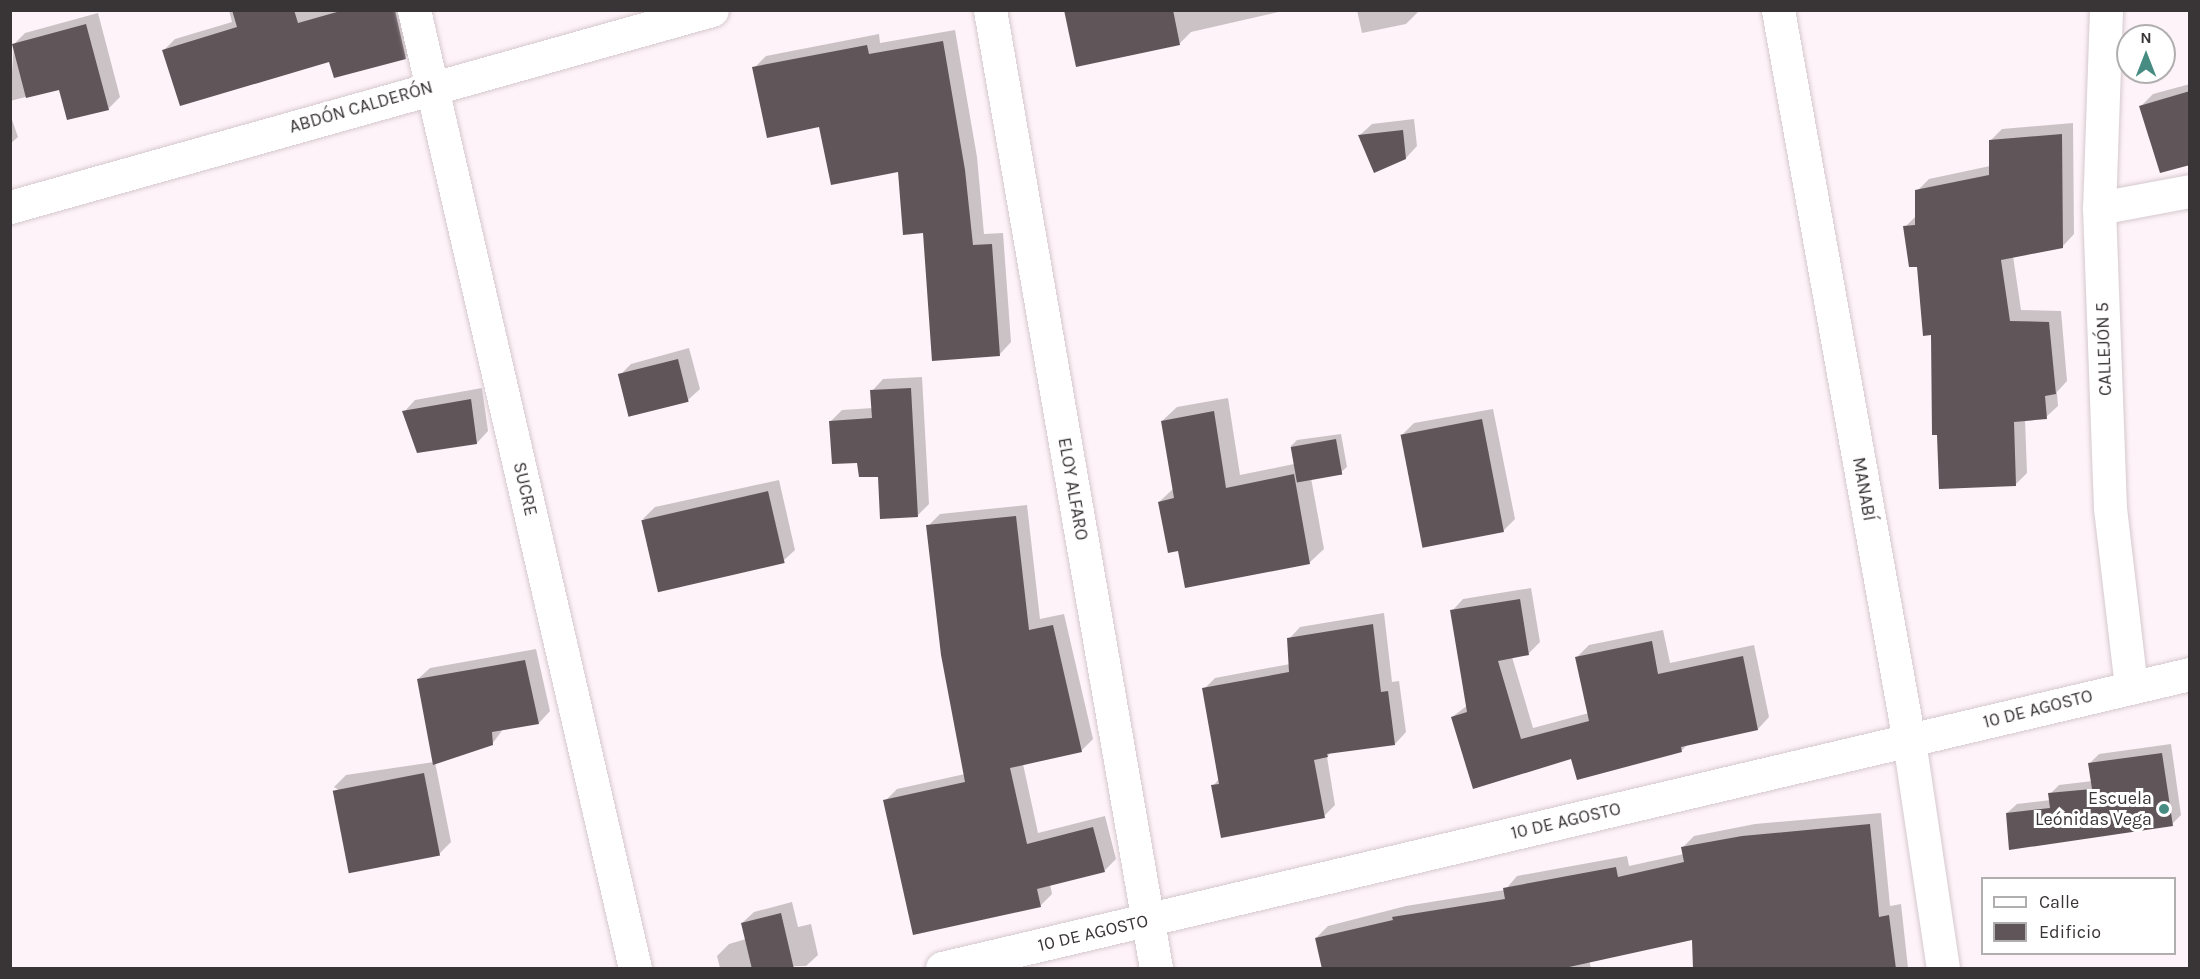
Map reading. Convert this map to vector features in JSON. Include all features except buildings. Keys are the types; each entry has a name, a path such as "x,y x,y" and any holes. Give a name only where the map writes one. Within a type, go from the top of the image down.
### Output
{"street":[{"name":"SUCRE","path":"414,10 434,87 635,969"},
{"name":"ABDÓN CALDERÓN","path":"10,207 712,10"},
{"name":"ELOY ALFARO","path":"990,10 1156,969"},
{"name":"MANABÍ","path":"1778,10 1909,741 1943,969"},
{"name":"CALLEJÓN 5","path":"2106,10 2099,208 2110,508 2131,686"},
{"path":"2099,208 2190,191"},
{"name":"10 DE AGOSTO","path":"942,969 1909,741 2131,686 2190,674"}],"place":[{"name":"Escuela Leónidas Vega","path":"2164,809"}]}
